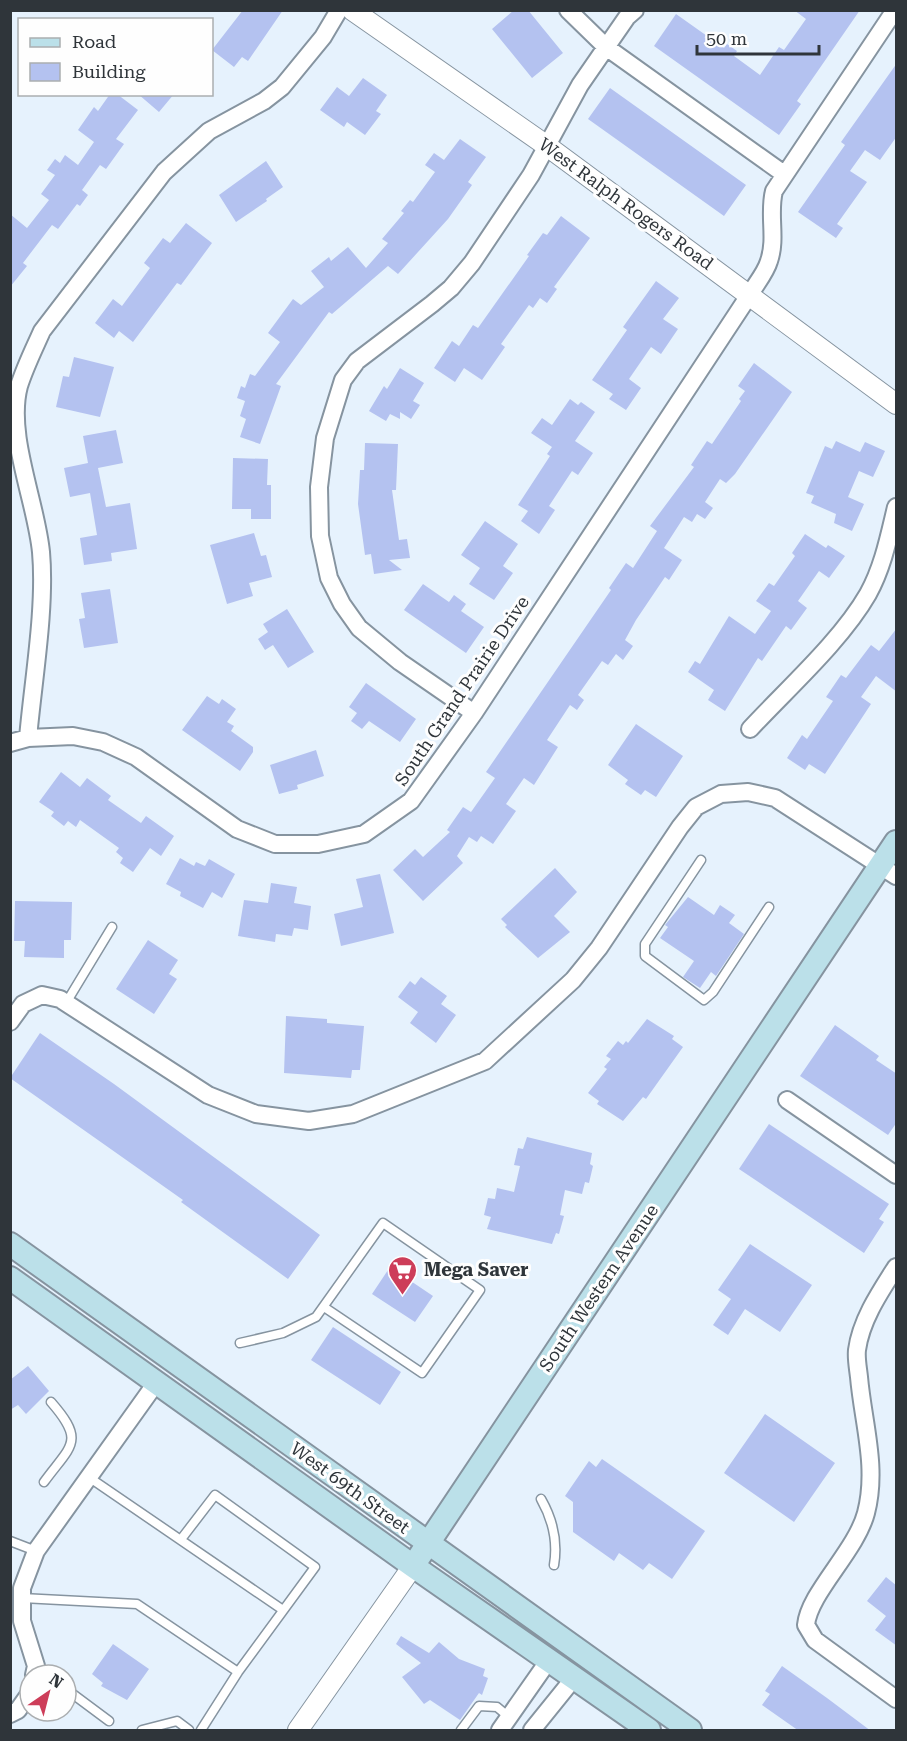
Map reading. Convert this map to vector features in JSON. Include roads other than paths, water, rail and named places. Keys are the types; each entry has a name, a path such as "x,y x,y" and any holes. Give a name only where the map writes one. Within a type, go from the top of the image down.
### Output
{"main road":[{"name":"South Western Avenue","path":"413,1566 889,871 897,842"},
{"name":"West 69th Street","path":"10,1244 690,1731"},
{"name":"West 69th Street","path":"10,1278 413,1566 649,1731"}],"street":[{"path":"28,738 41,584 41,552 16,419 19,387 30,359 42,331 164,172 208,132 264,101 282,87 312,52 339,10"},
{"name":"West Ralph Rogers Road","path":"352,10 547,146 897,404"},
{"path":"568,10 606,47 784,174"},
{"path":"474,713 392,655 359,628 342,604 329,578 320,536 319,487 325,438 343,380 357,361 451,288 478,254 547,146 580,85 635,10"},
{"name":"South Grand Prairie Drive","path":"10,743 28,738 73,736 103,742 136,757 237,829 275,844 318,844 364,834 411,801 474,713 750,294 769,261 772,235 770,208 774,191 895,10"},
{"path":"750,729 839,632 867,594 881,563 897,507"},
{"path":"10,1022 23,1004 42,995 66,1003 208,1095 256,1114 309,1121 353,1114 485,1061 573,980 599,948 680,827 696,807 721,794 748,792 775,798 889,871"},
{"path":"787,1100 897,1175"},
{"path":"897,1268 869,1312 857,1350 861,1405 870,1448 872,1480 866,1515 850,1550 811,1608 806,1625 810,1635 824,1647 897,1699"},
{"path":"35,1663 22,1621 22,1588 36,1551 156,1383"},
{"name":"South Western Avenue","path":"298,1731 413,1566"},
{"path":"504,1724 549,1660"},
{"path":"532,1731 574,1678"}],"lane":[{"path":"701,860 645,944 645,956 704,1000 713,992 769,907"},
{"path":"66,1003 112,927"},
{"path":"240,1343 283,1333 316,1317 383,1223 480,1290 422,1372 324,1307"},
{"path":"44,1482 72,1443 73,1432 68,1421 51,1402"},
{"path":"90,1478 182,1538 283,1610"},
{"path":"182,1538 215,1495 315,1567 238,1672 201,1731"},
{"path":"541,1499 551,1516 557,1549 554,1565"},
{"path":"10,1541 36,1551"},
{"path":"22,1598 137,1604 238,1672"},
{"path":"78,1698 110,1721"},
{"path":"461,1731 479,1706 497,1707 504,1724"},
{"path":"142,1731 177,1721 189,1731"}],"place":[{"name":"Mega Saver","path":"403,1296"}]}
